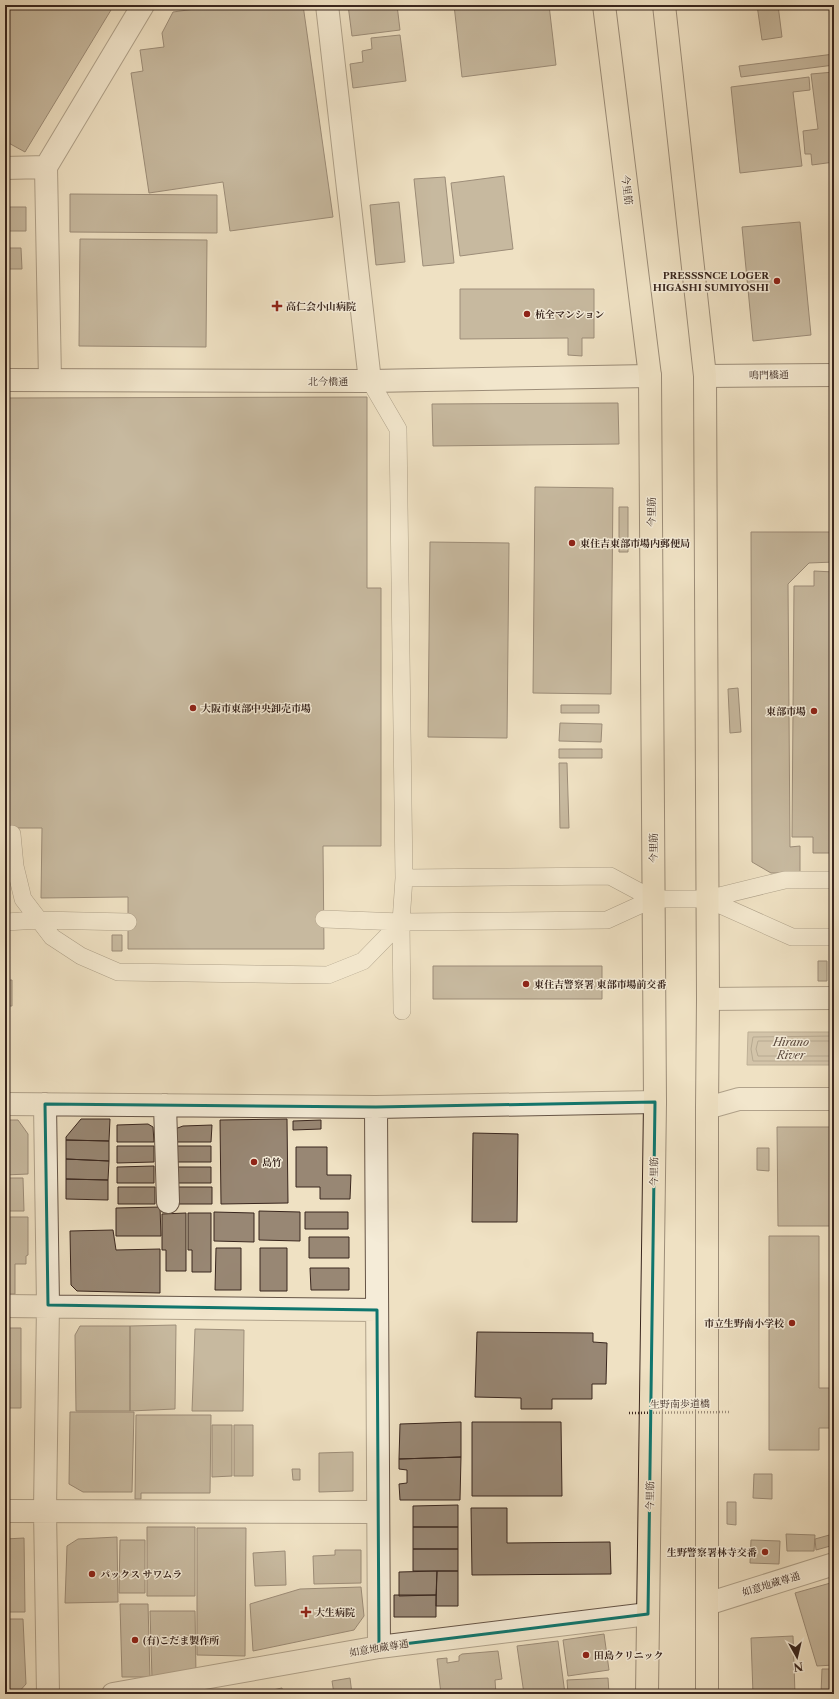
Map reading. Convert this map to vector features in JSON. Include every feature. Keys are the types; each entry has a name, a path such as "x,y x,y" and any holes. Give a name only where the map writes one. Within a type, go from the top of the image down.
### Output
{"main road":[{"name":"今里筋","path":"604,5 650,376 655,1094 647,1694"},
{"path":"664,5 705,376 708,1005 707,1694"}],"street":[{"path":"50,380 46,167 143,5"},
{"path":"327,5 370,381"},
{"path":"5,168 46,167"},
{"name":"鳴門橋通","path":"705,376 834,375"},
{"name":"北今橋通","path":"5,380 370,381 650,376"},
{"path":"708,1005 834,998"},
{"path":"5,1104 376,1107 655,1094"},
{"path":"707,1097 739,1099 834,1099"},
{"path":"45,1104 48,1306 46,1510 48,1694"},
{"path":"166,1105 168,1202"},
{"path":"376,1107 379,1647"},
{"path":"5,1306 377,1310"},
{"path":"5,1511 378,1512"},
{"name":"如意地蔵尊通","path":"707,1604 834,1564"},
{"name":"如意地蔵尊通","path":"112,1694 379,1647 648,1614"}],"lane":[{"path":"370,381 398,429 404,878 401,922 402,1011"},
{"path":"12,834 15,866 23,899 52,936 81,956 118,972 328,975 363,961 401,922"},
{"path":"404,878 610,876 653,899"},
{"path":"324,919 401,922 607,920 653,899 707,899 785,880 834,880"},
{"path":"707,899 792,937 834,937"},
{"path":"5,922 40,920 128,922"}],"path":[{"name":"生野南歩道橋","path":"630,1413 731,1412"}],"highlighted area":[{"path":"655,1102 648,1614 379,1647 377,1310 48,1305 45,1104 376,1107"}],"water":[{"name":"Hirano River","path":"748,1032 834,1032 834,1065 747,1065"}],"building":[{"path":"5,5 114,5 25,152 5,141"},
{"path":"224,5 303,5 333,217 230,231 223,182 149,193 131,73 143,71 140,50 164,47 162,33 173,12"},
{"path":"348,5 397,5 400,30 352,36"},
{"path":"454,5 549,5 556,65 462,77"},
{"path":"757,5 778,5 782,37 762,40"},
{"path":"400,35 406,81 353,88 350,64 363,62 362,51 372,49 371,38"},
{"path":"834,54 834,65 741,77 739,66"},
{"path":"834,72 834,162 812,165 811,154 805,154 803,131 818,129 811,74"},
{"path":"809,77 810,90 793,92 802,166 740,173 731,87"},
{"path":"504,176 513,249 460,256 451,183"},
{"path":"445,177 454,263 423,266 414,179"},
{"path":"70,194 217,195 217,233 70,232"},
{"path":"399,202 405,262 376,265 370,205"},
{"path":"5,207 26,207 26,231 5,231"},
{"name":"PRESSSNCE LOGER HIGASHI SUMIYOSHI","path":"800,222 811,335 753,341 742,227"},
{"path":"80,239 207,240 206,347 79,346"},
{"path":"5,248 21,248 22,269 5,269"},
{"name":"杭全マンション","path":"460,289 594,289 594,338 582,338 582,356 568,355 568,338 460,339"},
{"name":"大阪市東部中央卸売市場","path":"367,397 367,588 381,588 381,846 323,846 324,949 128,949 128,897 41,898 42,828 5,828 5,398"},
{"path":"618,403 619,444 433,446 432,404"},
{"path":"535,487 613,488 611,694 533,693"},
{"path":"619,507 628,507 628,552 619,552"},
{"path":"751,532 834,532 834,562 809,563 788,584 790,847 800,846 800,873 771,873 752,862"},
{"path":"430,542 509,543 507,738 428,737"},
{"name":"東部市場","path":"814,571 834,572 834,853 813,853 813,837 792,837 794,586 814,586"},
{"path":"738,688 741,732 730,733 728,689"},
{"path":"561,705 599,705 599,713 561,713"},
{"path":"560,723 602,724 601,742 559,741"},
{"path":"559,749 602,749 602,758 559,758"},
{"path":"559,763 567,763 569,828 560,828"},
{"path":"112,935 122,935 122,951 112,951"},
{"path":"818,961 827,961 827,981 818,981"},
{"path":"433,966 602,966 602,999 433,999"},
{"path":"5,980 12,980 12,1006 5,1006"},
{"path":"81,1119 110,1119 109,1141 66,1140 66,1137"},
{"name":"島竹","path":"287,1119 288,1203 221,1204 220,1120"},
{"path":"5,1120 18,1120 28,1134 28,1174 5,1175"},
{"path":"321,1120 321,1129 293,1130 293,1121"},
{"path":"148,1124 153,1127 154,1142 117,1142 117,1125"},
{"path":"212,1125 211,1142 175,1142 175,1129 183,1126"},
{"path":"777,1127 834,1127 834,1226 778,1226"},
{"path":"473,1133 518,1134 517,1222 472,1222"},
{"path":"66,1140 109,1141 109,1161 66,1159"},
{"path":"117,1146 154,1146 154,1162 117,1163"},
{"path":"174,1146 211,1146 211,1162 174,1162"},
{"path":"296,1147 327,1147 327,1175 351,1175 350,1199 320,1199 320,1187 296,1187"},
{"path":"757,1148 769,1148 769,1171 757,1170"},
{"path":"66,1159 109,1161 108,1180 66,1179"},
{"path":"154,1166 154,1183 117,1183 117,1167"},
{"path":"174,1167 211,1167 211,1183 174,1183"},
{"path":"5,1178 23,1178 24,1211 5,1211"},
{"path":"66,1179 108,1180 108,1200 66,1199"},
{"path":"118,1187 155,1187 155,1204 118,1204"},
{"path":"175,1187 212,1187 212,1204 175,1204"},
{"path":"160,1207 161,1236 116,1236 116,1208"},
{"path":"259,1211 300,1212 300,1241 259,1240"},
{"path":"214,1212 254,1213 254,1242 214,1241"},
{"path":"305,1212 348,1212 348,1229 305,1229"},
{"path":"186,1213 186,1271 166,1271 166,1250 162,1250 162,1214"},
{"path":"188,1213 211,1213 211,1272 192,1272 192,1250 188,1250"},
{"path":"5,1217 28,1217 28,1255 26,1256 26,1264 15,1264 15,1294 5,1294"},
{"path":"113,1230 116,1250 160,1249 160,1293 77,1291 71,1285 70,1231"},
{"path":"769,1236 819,1236 819,1388 834,1388 834,1428 819,1428 819,1450 769,1450"},
{"path":"309,1237 349,1237 349,1258 309,1258"},
{"path":"216,1248 241,1248 241,1290 215,1290"},
{"path":"260,1248 287,1248 287,1291 260,1291"},
{"path":"310,1268 349,1268 349,1290 311,1290"},
{"path":"176,1325 175,1409 130,1411 130,1326"},
{"path":"80,1326 130,1326 130,1411 76,1411 75,1335"},
{"path":"5,1328 21,1328 21,1408 5,1408"},
{"path":"195,1329 244,1330 243,1411 192,1411"},
{"path":"477,1332 593,1333 593,1342 607,1343 606,1384 592,1384 592,1399 552,1399 552,1409 521,1409 521,1398 475,1397"},
{"path":"70,1412 134,1412 132,1492 83,1492 69,1484"},
{"path":"136,1415 211,1415 210,1493 141,1493 141,1499 135,1499"},
{"path":"461,1422 461,1457 399,1459 400,1424"},
{"path":"472,1422 561,1422 562,1496 472,1496"},
{"path":"212,1425 232,1425 232,1476 212,1477"},
{"path":"234,1425 253,1425 253,1476 234,1476"},
{"path":"353,1452 353,1491 319,1492 319,1453"},
{"path":"461,1457 460,1500 400,1500 399,1484 407,1483 407,1470 399,1469 399,1459"},
{"path":"292,1469 300,1469 300,1480 293,1480"},
{"path":"754,1474 772,1474 772,1499 753,1498"},
{"path":"727,1502 736,1502 736,1525 727,1524"},
{"path":"458,1505 458,1527 413,1527 413,1506"},
{"path":"471,1508 507,1508 507,1543 610,1542 611,1574 472,1575"},
{"path":"147,1527 195,1527 195,1596 147,1596"},
{"path":"413,1527 458,1527 458,1549 413,1549"},
{"path":"197,1528 246,1528 245,1656 197,1655"},
{"path":"786,1534 815,1535 814,1551 787,1551"},
{"path":"833,1534 834,1545 816,1550 815,1539"},
{"name":"パックス サワムラ","path":"117,1537 118,1602 65,1603 67,1546 78,1539"},
{"path":"24,1538 25,1612 5,1612 5,1539"},
{"path":"120,1540 145,1540 145,1593 119,1593"},
{"name":"生野警察署林寺交番","path":"751,1540 780,1541 779,1564 750,1563"},
{"path":"413,1549 458,1549 458,1571 413,1571"},
{"path":"335,1550 361,1550 361,1583 314,1584 313,1556 335,1555"},
{"path":"285,1551 286,1585 255,1586 253,1553"},
{"path":"437,1571 458,1571 458,1606 436,1606"},
{"path":"437,1571 436,1595 399,1596 399,1572"},
{"path":"834,1582 834,1665 817,1666 795,1593"},
{"path":"361,1587 364,1616 354,1630 253,1651 250,1604 300,1589"},
{"path":"394,1595 436,1595 436,1617 394,1617"},
{"name":"(有)こだま製作所","path":"120,1604 148,1604 150,1677 122,1677"},
{"path":"150,1611 195,1611 196,1675 152,1678"},
{"path":"5,1619 23,1619 26,1684 17,1694 5,1694"},
{"name":"田島クリニック","path":"604,1634 609,1670 568,1676 563,1640"},
{"path":"793,1636 795,1694 753,1694 751,1638"},
{"path":"558,1641 565,1694 524,1694 517,1646"},
{"path":"498,1651 502,1679 495,1680 496,1694 441,1694 437,1659 447,1658 447,1663 459,1661 459,1656 462,1654"},
{"path":"822,1669 834,1669 834,1694 821,1694"},
{"path":"350,1678 352,1694 334,1694 332,1681"},
{"path":"608,1678 609,1694 568,1694 567,1680"},
{"path":"282,1688 283,1694 254,1694"}],"place":[{"name":"PRESSSNCE LOGER HIGASHI SUMIYOSHI","path":"777,281"},
{"name":"高仁会小山病院","path":"277,306"},
{"name":"杭全マンション","path":"527,314"},
{"name":"東住吉東部市場内郵便局","path":"572,543"},
{"name":"大阪市東部中央卸売市場","path":"193,708"},
{"name":"東部市場","path":"814,711"},
{"name":"東住吉警察署 東部市場前交番","path":"526,984"},
{"name":"島竹","path":"254,1162"},
{"name":"市立生野南小学校","path":"792,1323"},
{"name":"生野警察署林寺交番","path":"765,1552"},
{"name":"パックス サワムラ","path":"92,1574"},
{"name":"大生病院","path":"306,1612"},
{"name":"(有)こだま製作所","path":"135,1640"},
{"name":"田島クリニック","path":"586,1655"}]}
